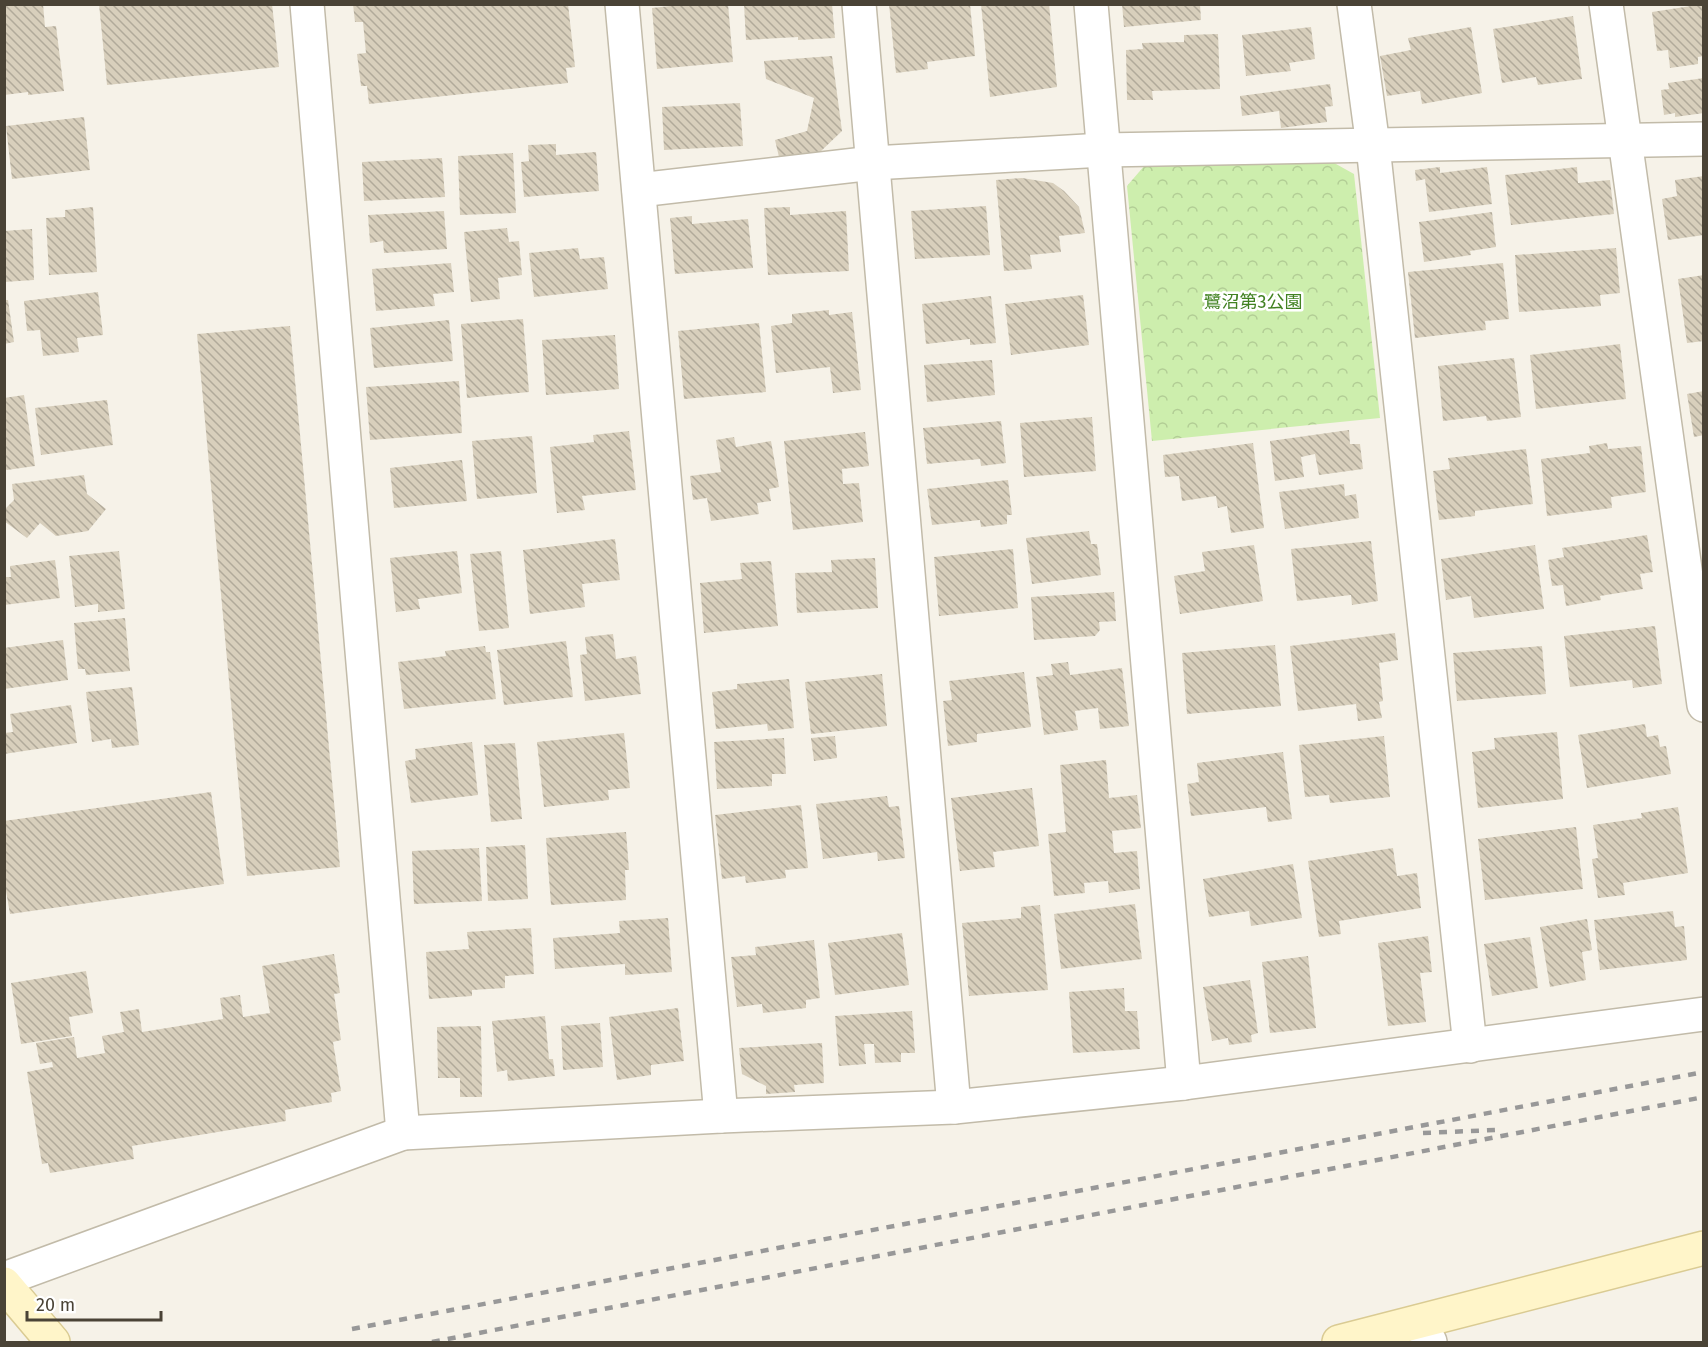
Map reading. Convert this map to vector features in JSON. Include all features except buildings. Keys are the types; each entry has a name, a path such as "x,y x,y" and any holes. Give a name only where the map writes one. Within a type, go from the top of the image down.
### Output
{"street":[{"path":"307,4 403,1133"},
{"path":"622,4 721,1116"},
{"path":"859,4 954,1107"},
{"path":"1091,4 1184,1083"},
{"path":"1354,4 1373,146 1470,1046"},
{"path":"1606,4 1704,705"},
{"path":"639,190 873,163 1102,150 1704,139"},
{"path":"53,1342 4,1282 403,1133 721,1116 954,1107 1184,1083 1704,1014"},
{"path":"1339,1342 1424,1332 1704,1248"}],"green space":[{"name":"鷺沼第3公園","path":"1327,159 1354,174 1380,418 1152,441 1127,186 1145,165"}],"railway":[{"path":"352,1329 1704,1072"},
{"path":"432,1342 1704,1097"},
{"path":"1423,1133 1495,1130"}]}
